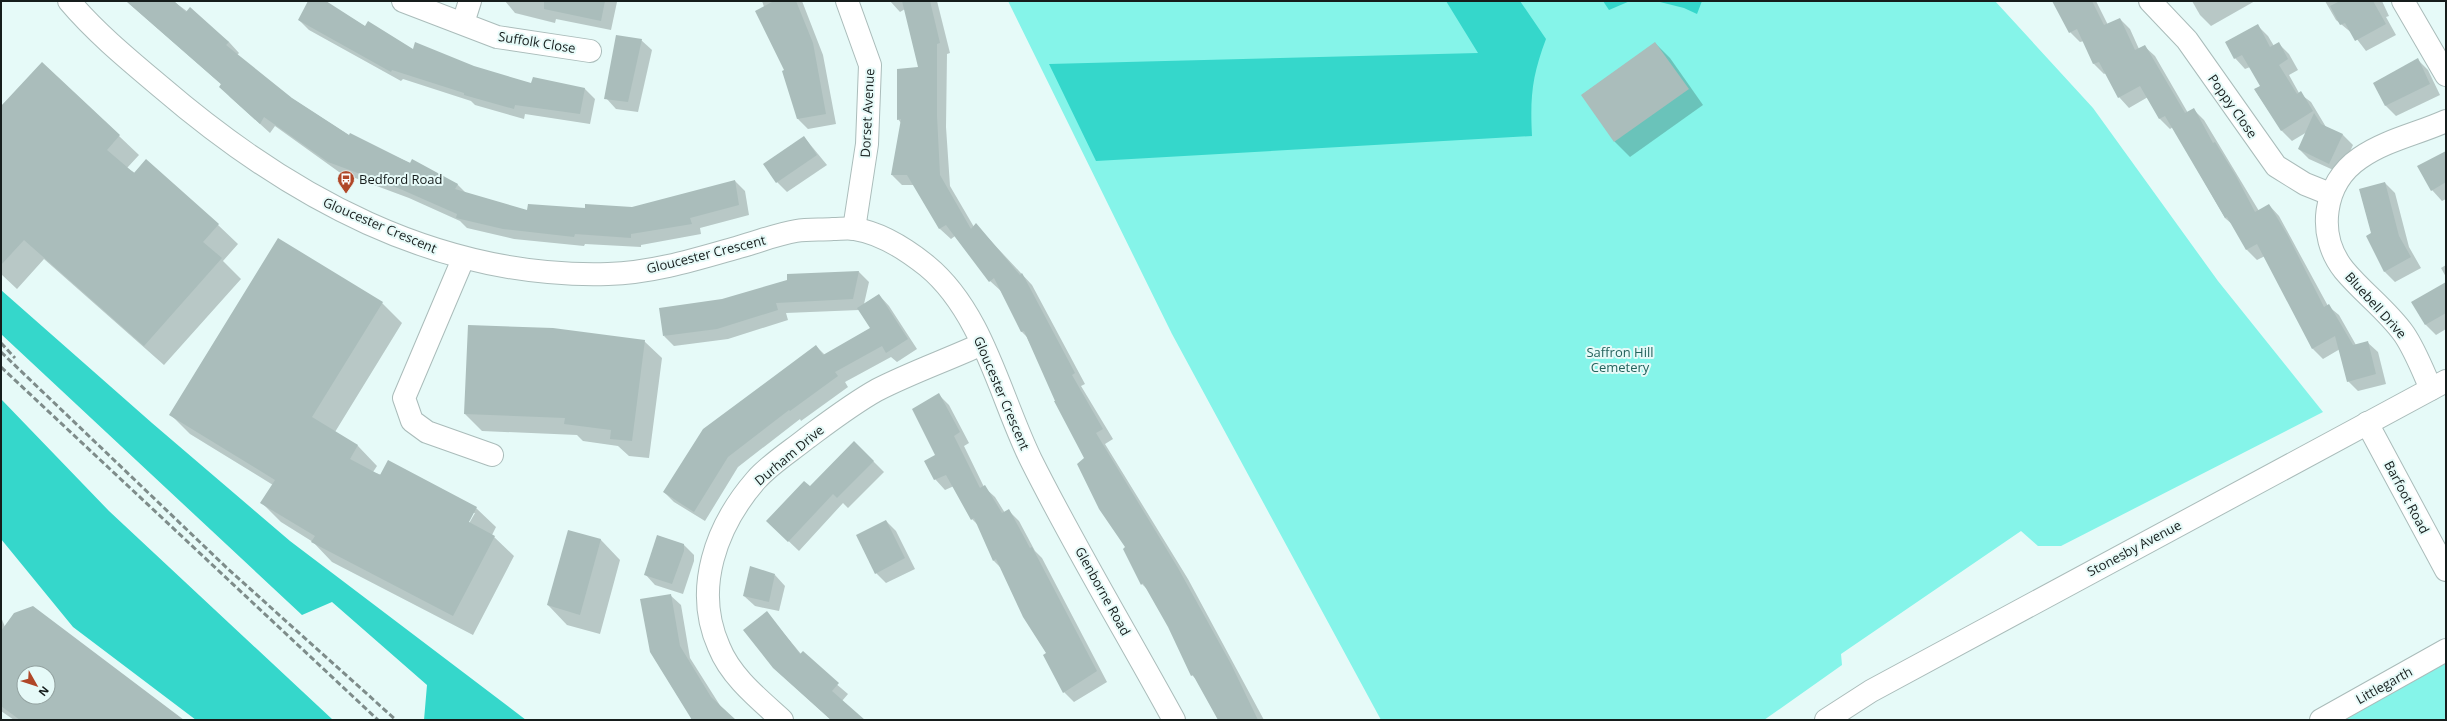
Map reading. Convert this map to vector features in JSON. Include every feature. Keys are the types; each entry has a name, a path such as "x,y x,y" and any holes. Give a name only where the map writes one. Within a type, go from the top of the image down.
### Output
{"street":[{"name":"Gloucester Crescent","path":"69,1 81,15 124,56 212,130 306,193 357,218 408,240 463,259 536,272 610,274 665,267 797,231 854,228 884,238 928,267 961,303 982,344 1032,462"},
{"name":"Suffolk Close","path":"403,1 497,37 590,51"},
{"path":"463,23 470,1"},
{"name":"Dorset Avenue","path":"847,1 870,65 867,144 854,228"},
{"name":"Poppy Close","path":"2150,1 2187,40 2276,166 2305,184 2330,194"},
{"path":"2403,1 2446,75"},
{"name":"Bluebell Drive","path":"2439,385 2405,335 2376,301 2344,269 2331,244 2327,216 2330,194 2343,173 2360,158 2398,137 2446,121"},
{"path":"463,259 404,398 412,421 426,432 492,455"},
{"name":"Durham Drive","path":"782,720 756,697 730,667 719,648 712,628 707,599 709,571 719,539 736,507 757,479 844,410 878,390 982,344"},
{"name":"Stonesby Avenue","path":"1826,720 1871,691 2439,385"},
{"name":"Barfoot Road","path":"2367,423 2446,570"},
{"name":"Glenborne Road","path":"1032,462 1174,720"},
{"name":"Littlegarth","path":"2321,720 2446,650"}],"green space":[{"name":"Saffron Hill Cemetery","path":"1008,1 1995,1 2093,108 2218,281 2323,412 2061,546 2038,546 2021,531 1841,654 1842,665 1764,720 1381,720 1172,334"},
{"path":"2446,661 2446,720 2339,720"}],"shaded area":[{"path":"1446,1 1520,1 1546,39 1541,52 1533,87 1531,110 1532,136 1096,161 1049,64 1478,53"},
{"path":"1603,1 1630,1 1609,10"},
{"path":"1656,1 1702,1 1697,14 1684,8"},
{"path":"1,290 152,423 290,541 526,720 424,720 427,685 332,602 302,615 1,334"},
{"path":"1,399 109,511 333,720 196,720 73,627 1,539"}],"building":[{"path":"126,1 174,1 186,12 190,7 229,42 226,45 292,98 349,135 350,133 410,163 412,159 458,184 455,189 527,210 528,204 585,208 585,204 632,207 735,180 739,205 690,218 692,224 631,234 631,238 575,234 574,237 503,229 456,218 457,214 398,188 328,162 264,117 260,124 219,87 221,84"},
{"path":"308,1 326,1 365,26 368,21 413,49 415,42 474,66 531,83 533,77 585,88 580,114 515,105 514,109 464,95 464,93 392,70 391,72 298,20"},
{"path":"544,1 605,1 601,21 544,9"},
{"path":"774,1 796,1 813,43 826,114 797,119 782,71 784,70 755,11"},
{"path":"902,1 930,1 940,43 937,44 937,116 940,175 971,229 976,223 1020,275 1022,273 1075,373 1072,375 1103,429 1096,433 1178,568 1231,664 1258,720 1218,720 1193,675 1191,676 1168,627 1143,583 1141,585 1123,549 1125,547 1099,509 1077,464 1084,458 1054,401 1024,331 1021,332 994,278 989,282 946,225 939,229 907,175 891,175 901,119 897,120 897,69 918,67"},
{"path":"2052,1 2092,1 2104,25 2120,18 2135,50 2145,45 2185,113 2194,108 2213,143 2215,142 2236,176 2255,212 2269,204 2288,236 2324,307 2329,304 2353,345 2368,341 2376,374 2347,382 2335,336 2312,349 2257,244 2246,250 2227,217 2225,218 2165,116 2159,119 2140,86 2118,98 2099,62 2093,64 2077,29 2069,33"},
{"path":"2340,1 2373,1 2386,24 2355,41 2345,23 2340,25 2330,6"},
{"path":"2258,24 2270,47 2279,42 2288,59 2279,65 2297,94 2301,91 2313,111 2281,131 2254,89 2260,86 2242,55 2234,59 2225,42"},
{"path":"616,35 642,39 628,102 604,99"},
{"path":"1655,42 1689,89 1614,142 1581,95"},
{"path":"2418,58 2430,84 2385,106 2373,83"},
{"path":"42,62 120,135 107,150 134,173 146,159 219,224 203,242 222,258 144,346 24,240 1,265 1,106"},
{"path":"2314,113 2321,124 2343,134 2329,164 2298,149"},
{"path":"804,136 817,155 776,183 763,164"},
{"path":"2446,151 2446,182 2431,191 2417,166"},
{"path":"2385,182 2399,236 2411,257 2384,272 2366,236 2371,233 2359,189"},
{"path":"278,238 383,302 312,417 358,445 350,459 380,475 388,460 477,507 469,522 495,536 453,616 311,542 315,536 260,503 275,480 169,415"},
{"path":"859,271 853,299 776,303 778,310 717,329 663,336 659,308 722,299 787,280 787,274"},
{"path":"2446,282 2446,313 2425,325 2411,302"},
{"path":"879,294 908,339 886,353 882,346 835,372 838,376 790,411 789,410 728,457 694,512 663,492 703,429 816,345 823,355 870,328 857,308"},
{"path":"468,325 553,328 645,340 632,441 610,439 611,430 564,424 565,418 464,414"},
{"path":"939,393 960,432 954,436 980,488 985,485 1002,513 1009,509 1030,548 1032,547 1097,671 1063,693 1043,655 1046,653 1023,617 996,559 993,561 974,518 971,520 946,475 934,480 924,461 935,455 912,409"},
{"path":"854,441 874,461 837,498 833,494 788,542 766,521 804,481 810,486"},
{"path":"886,520 905,558 875,574 856,535"},
{"path":"568,530 601,539 580,615 547,605"},
{"path":"657,535 684,544 684,551 672,584 644,575"},
{"path":"750,566 775,574 769,602 743,596"},
{"path":"671,594 680,646 711,697 736,720 692,720 650,652 640,599"},
{"path":"33,606 184,720 20,720 1,706 1,631 14,613"},
{"path":"767,611 800,654 803,651 839,683 832,691 865,720 831,720 773,668 743,630"}],"railway":[{"path":"1,343 15,358"},
{"path":"1,352 228,569 396,720"},
{"path":"1,367 378,720"}],"place":[{"name":"Bedford Road","path":"346,194"}]}
